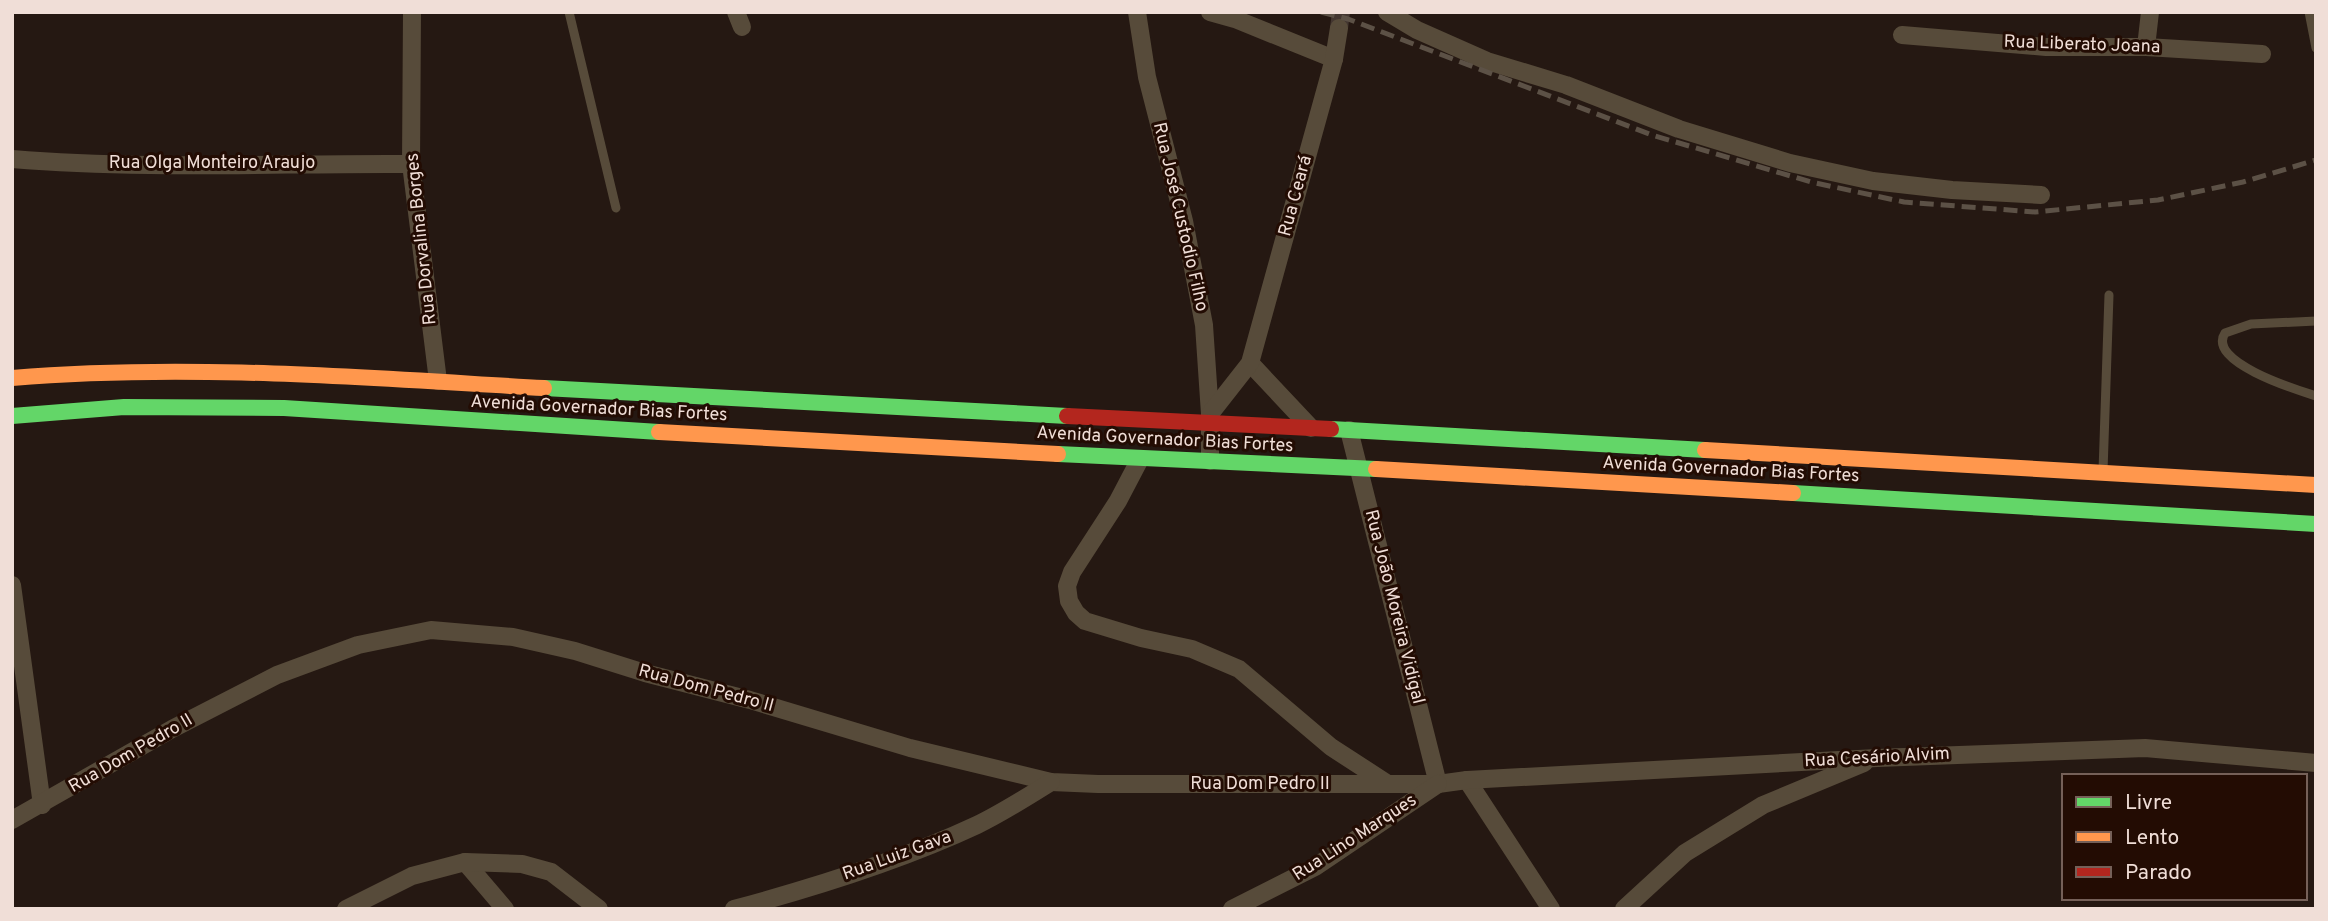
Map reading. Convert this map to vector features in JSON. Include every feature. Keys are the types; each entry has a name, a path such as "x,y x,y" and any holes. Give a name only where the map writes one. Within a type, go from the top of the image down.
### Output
{"main road":[{"name":"Avenida Governador Bias Fortes","path":"12,378 60,374 185,372 302,374 438,381 490,404 916,427 1139,459 1359,468 1793,474 2084,490 2316,524"},
{"name":"Avenida Governador Bias Fortes","path":"12,416 124,407 284,408 490,404 916,427 1210,419 1349,430 1793,474 2084,490 2103,473 2316,485"}],"street":[{"name":"Rua Dorvalina Borges","path":"412,12 411,164 438,381"},
{"name":"Rua José Custodio Filho","path":"1137,12 1147,77 1184,221 1204,325 1210,419"},
{"path":"1210,12 1235,19 1334,60"},
{"path":"1387,12 1417,30 1488,61 1566,85 1679,129 1790,163 1873,181 1952,190 2040,195"},
{"path":"2146,47 2150,12"},
{"name":"Rua Ceará","path":"1210,419 1250,363 1334,60 1339,29"},
{"name":"Rua Liberato Joana","path":"1902,36 2046,47 2146,47 2262,54"},
{"name":"Rua Olga Monteiro Araujo","path":"12,159 162,165 411,164"},
{"path":"1250,363 1311,428"},
{"path":"1210,419 1210,461"},
{"name":"Rua João Moreira Vidigal","path":"1349,430 1438,784"},
{"path":"1139,459 1118,502 1072,572 1068,586 1069,601 1076,613 1085,621 1192,649 1239,669 1332,747 1388,784"},
{"path":"12,585 15,625 42,805"},
{"name":"Rua Dom Pedro II","path":"12,820 172,729 277,675 358,645 431,630 513,636 575,651 910,748 1051,782 1098,785 1438,784"},
{"name":"Rua Cesário Alvim","path":"1438,784 1467,780 1877,758 2145,748 2316,763"},
{"path":"1624,909 1685,853 1763,805 1877,758"},
{"path":"1467,780 1551,909"},
{"name":"Rua Luiz Gava","path":"734,909 917,852 980,824 1051,782"},
{"name":"Rua Lino Marques","path":"1232,909 1315,867 1438,784"},
{"path":"464,862 505,909"},
{"path":"346,909 412,876 464,862 522,864 551,872 600,909"}],"lane":[{"path":"569,12 616,208"},
{"path":"2309,12 2316,48"},
{"path":"2103,473 2109,295"},
{"path":"2316,321 2250,324 2225,333 2221,343 2224,350 2240,365 2316,396"}],"tunnel":[{"path":"1339,28 1341,12"}],"railway":[{"path":"1321,12 1348,19 1652,135 1811,182 1904,202 2035,212 2158,200 2243,182 2316,160"}],"traffic: fast":[{"path":"544,388 1067,416"},
{"path":"12,416 124,407 284,408 659,432"},
{"path":"1331,429 1705,450"},
{"path":"1058,454 1376,469"},
{"path":"1793,493 2316,524"}],"traffic: slow":[{"path":"12,378 212,372 345,376 544,388"},
{"path":"659,432 1058,454"},
{"path":"1705,450 2316,485"},
{"path":"1376,469 1793,493"}],"traffic: jam":[{"path":"1067,416 1331,429"}]}
